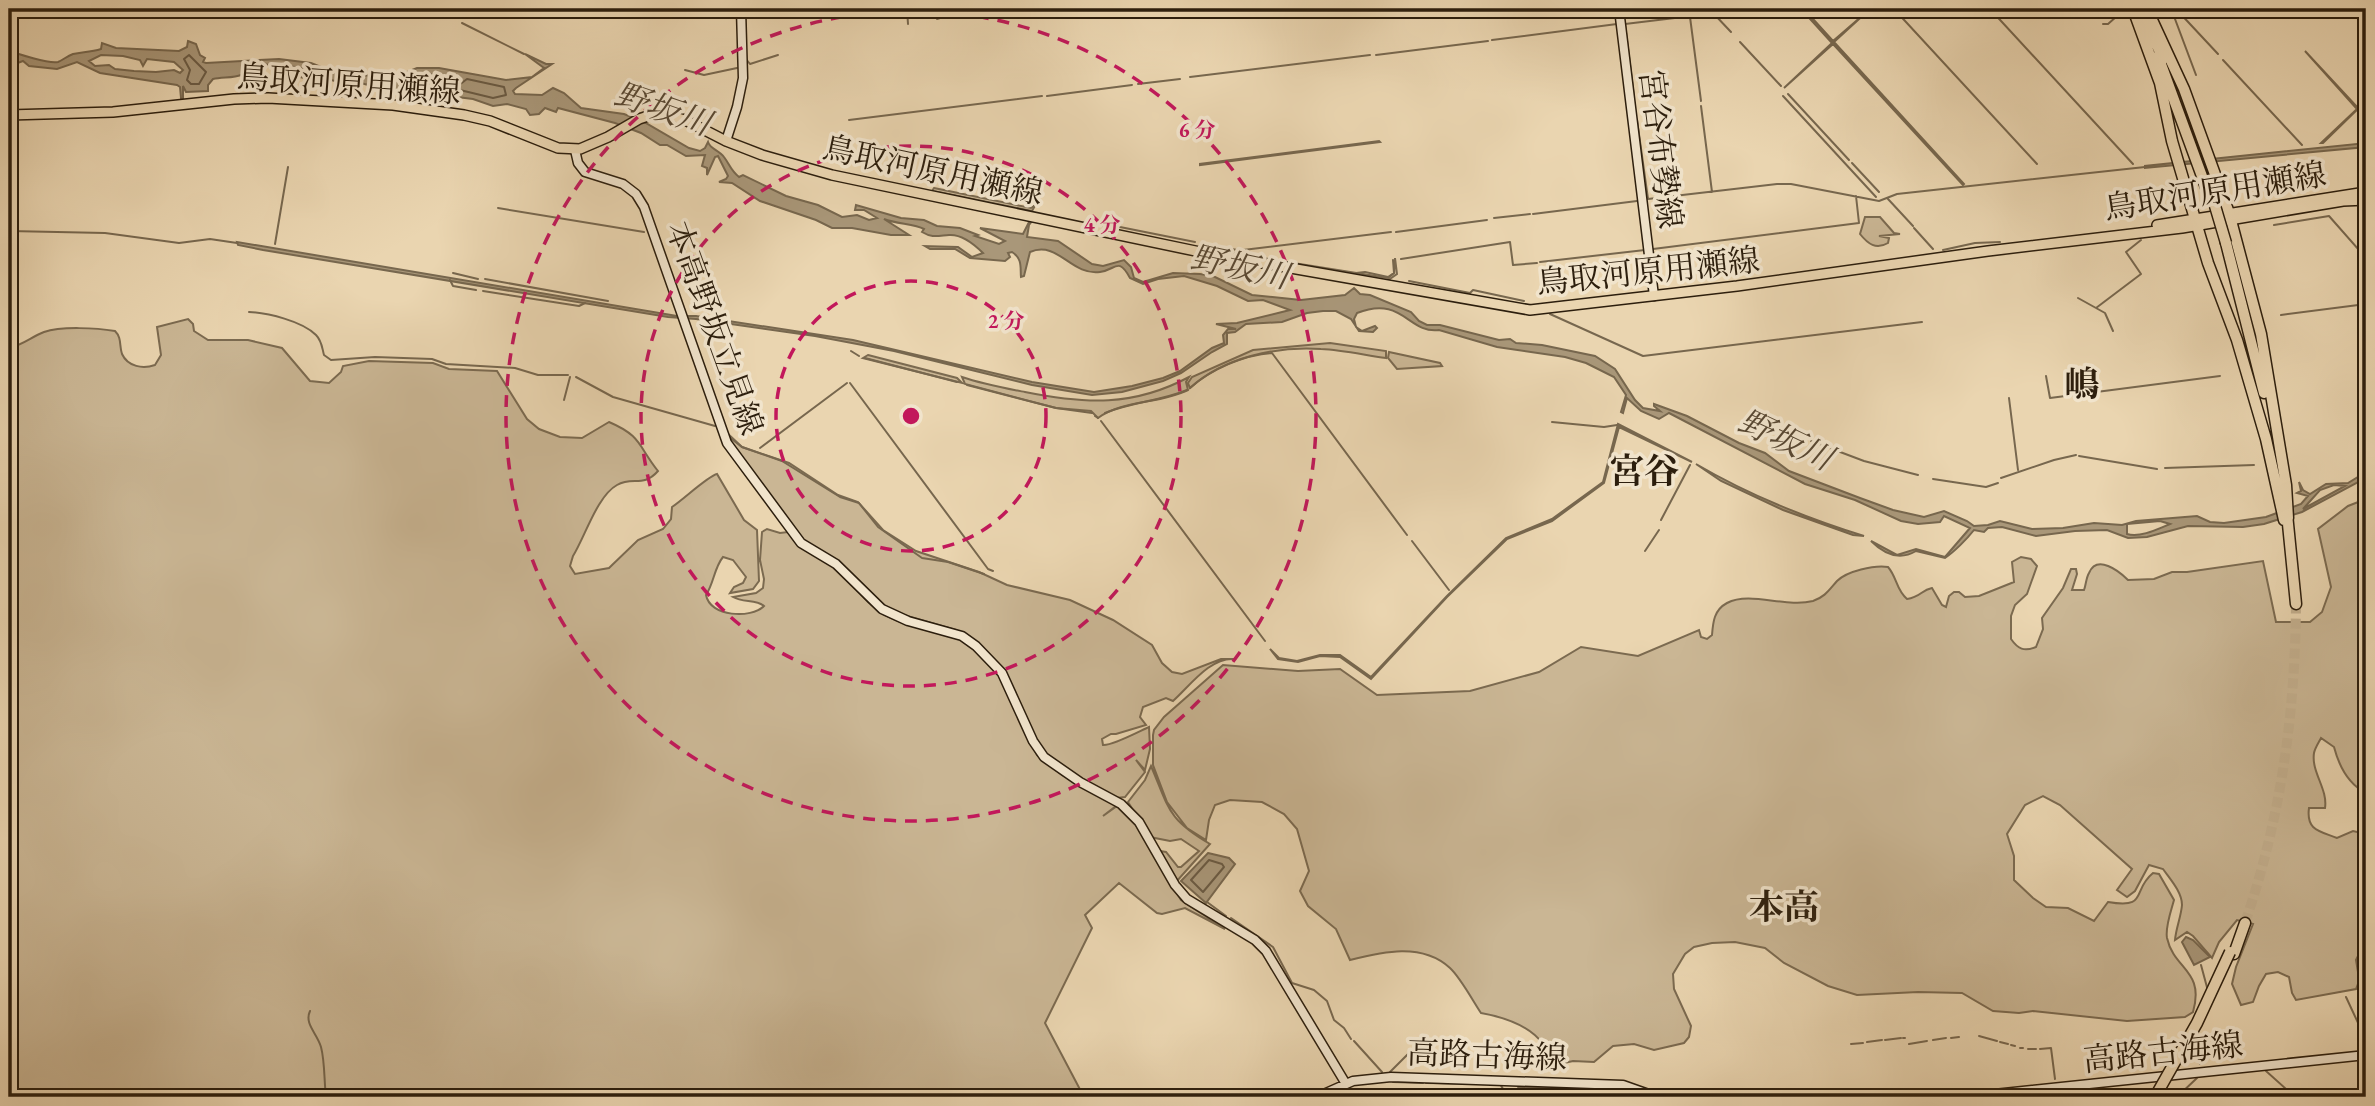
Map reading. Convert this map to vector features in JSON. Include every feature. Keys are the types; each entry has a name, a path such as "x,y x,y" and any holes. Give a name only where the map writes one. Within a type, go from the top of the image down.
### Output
{"highway":[{"path":"2136,9 2145,17 2171,58 2197,121 2230,216 2260,334 2262,392 2286,520 2294,605"},
{"path":"2145,17 2171,82 2224,244 2288,498 2286,520"},
{"path":"2145,17 2172,141 2208,263 2262,392"},
{"path":"2157,1097 2202,1024 2243,923"}],"main road":[{"name":"鳥取河原用瀬線","path":"9,115 113,112 245,98 393,105 477,118 509,127 558,148 579,149 649,115 671,115 726,141 794,165 865,182 1205,253 1509,307 1543,310 2071,241 2366,192"},
{"name":"鳥取河原用瀬線","path":"2230,216 2366,200"}],"street":[{"path":"726,141 743,78 741,9"},
{"name":"宮谷布勢線","path":"1619,9 1654,296"},
{"name":"本高野坂立見線","path":"579,149 578,163 585,172 622,184 636,194 644,207 727,443 801,543 836,564 881,610 962,636 993,661 1002,673 1033,741 1044,757 1059,770 1121,804 1139,822 1175,885 1187,899 1255,940 1266,951 1346,1084"},
{"name":"高路古海線","path":"1966,1097 2366,1055"},
{"name":"高路古海線","path":"1317,1097 1346,1084 1391,1077 1623,1085 1657,1097"}],"shaded area":[{"path":"934,188 1031,208 1036,204 1032,211 932,191"},
{"path":"1865,217 1880,217 1894,233 1900,234 1879,236 1889,238 1888,243 1872,245 1860,234"},
{"path":"1211,245 1242,251 1244,255 1388,278 1394,273 1395,258 1397,274 1387,281 1214,250"},
{"path":"188,319 193,324 194,331 208,340 248,340 282,348 310,381 329,383 341,372 343,366 369,361 433,363 449,369 497,371 527,419 539,429 560,437 582,438 609,422 628,432 658,471 643,481 628,481 617,485 603,498 573,556 570,566 575,574 609,568 638,540 663,529 671,519 672,507 717,474 744,520 757,530 759,581 753,589 730,593 734,587 743,583 746,577 733,560 723,557 706,595 715,608 741,614 764,606 733,597 756,593 763,588 760,560 762,532 767,529 780,533 788,532 837,568 868,602 884,615 958,637 977,651 1002,678 1037,755 1062,775 1116,806 1103,816 1117,806 1133,820 1181,900 1225,929 1185,908 1157,913 1119,883 1085,915 1092,928 1045,1023 1084,1097 9,1097 9,348 51,330 79,328 115,331 120,339 122,354 128,362 141,367 150,366 155,365 161,355 157,327"},
{"path":"1330,343 1386,351 1386,358 1329,350 1287,349 1235,361 1204,377 1190,388 1188,383 1192,377 1253,350"},
{"path":"1389,352 1440,363 1442,366 1397,369 1388,358"},
{"path":"868,355 957,378 962,383 863,358"},
{"path":"962,377 985,384 1068,399 1108,400 1148,394 1189,377 1186,382 1188,390 1166,398 1118,408 1098,418 1091,411 1056,408 965,384"},
{"path":"726,432 742,447 789,463 838,495 858,502 883,530 916,551 979,572 1007,585 1070,600 1113,620 1152,645 1162,663 1172,672 1182,674 1221,659 1234,659 1208,668 1173,701 1166,698 1143,707 1140,717 1146,725 1102,739 1103,745 1107,745 1149,727 1150,749 1145,770 1136,760 1145,772 1125,797 1116,798 1065,770 1040,748 1015,692 971,638 956,630 890,611 840,563 804,541 733,447"},
{"path":"2366,499 2366,793 2349,780 2334,747 2321,738 2314,760 2324,794 2325,808 2309,808 2310,821 2315,829 2337,838 2353,831 2366,834 2366,905 2362,922 2366,929 2366,957 2359,954 2356,960 2361,976 2356,989 2296,1000 2289,977 2278,972 2266,974 2253,1002 2241,1005 2232,984 2253,924 2237,920 2219,942 2212,958 2187,932 2175,940 2182,905 2180,895 2163,869 2149,865 2135,891 2127,897 2117,890 2132,869 2060,805 2043,796 2025,805 2007,834 2014,856 2014,880 2046,907 2068,908 2094,921 2108,902 2121,904 2134,901 2146,880 2153,873 2159,874 2174,900 2167,938 2195,987 2193,1012 2185,1017 2127,1021 2033,1011 1993,1011 1962,993 1857,995 1828,986 1784,963 1765,948 1735,942 1712,943 1694,947 1685,954 1673,974 1674,989 1691,1026 1689,1037 1684,1043 1654,1050 1634,1044 1613,1046 1594,1062 1573,1061 1547,1067 1537,1055 1543,1044 1538,1038 1515,1023 1481,1013 1458,977 1439,960 1401,951 1350,960 1336,929 1308,906 1300,891 1309,871 1297,829 1284,814 1262,802 1230,800 1215,805 1206,840 1187,828 1167,802 1153,765 1154,730 1164,717 1223,665 1298,671 1340,669 1377,695 1470,691 1539,672 1581,647 1638,656 1699,630 1701,637 1707,639 1712,635 1717,613 1727,603 1746,599 1791,603 1813,601 1824,595 1847,574 1876,567 1888,567 1907,599 1932,588 1946,607 1949,596 1954,592 1965,597 1979,596 2014,582 2012,562 2021,557 2031,559 2037,566 2027,594 2015,605 2011,616 2011,639 2025,649 2036,647 2043,629 2042,618 2063,588 2071,569 2076,569 2077,574 2072,590 2084,590 2093,567 2102,564 2128,580 2154,579 2172,572 2263,561 2276,622 2310,622 2322,612 2331,587 2318,529 2348,506"},
{"path":"1151,766 1166,803 1177,819 1210,844 1176,882 1160,851 1166,852 1178,867 1181,867 1199,851 1181,839 1170,841 1150,837 1128,802 1145,780"}],"water":[{"path":"1801,9 1804,9 1833,41 1870,9 1834,42 1963,185 1833,44 1784,88 1832,43"},
{"path":"188,41 196,44 200,55 205,58 203,62 206,63 279,59 311,63 339,74 376,76 417,68 439,68 506,80 532,77 544,68 525,54 552,64 516,88 513,91 515,94 542,95 553,88 564,93 581,108 624,114 644,122 689,148 700,151 708,142 739,177 743,175 786,196 818,205 842,217 857,215 869,220 877,218 864,210 855,210 856,205 901,218 924,220 937,226 960,228 999,244 1005,241 980,228 1023,234 1030,220 1032,221 1027,237 1058,241 1092,264 1103,266 1124,260 1131,267 1134,278 1143,282 1173,273 1200,274 1213,276 1252,295 1301,300 1345,295 1354,288 1360,294 1370,295 1411,312 1427,325 1440,325 1499,340 1510,339 1516,343 1542,345 1595,356 1615,369 1643,408 1660,411 1654,404 1687,416 1739,443 1765,453 1789,471 1893,510 1924,517 1944,511 1974,526 2000,521 2032,529 2094,523 2122,525 2136,521 2197,516 2210,522 2224,523 2266,517 2301,504 2308,496 2297,493 2301,491 2299,482 2303,490 2310,494 2326,484 2348,483 2366,472 2366,478 2302,512 2264,524 2243,527 2188,526 2147,537 2128,538 2107,530 2036,536 2002,527 1988,528 1984,532 1974,530 1945,558 1916,551 1897,555 1916,549 1945,557 1970,528 1944,516 1940,522 1918,524 1901,521 1855,500 1805,484 1669,413 1659,419 1641,411 1627,398 1623,413 1621,412 1626,395 1614,377 1586,363 1565,357 1497,347 1439,330 1428,330 1385,309 1357,313 1354,319 1356,326 1351,319 1336,311 1307,313 1282,322 1246,324 1235,332 1227,333 1227,344 1181,373 1122,392 1092,395 1032,385 894,351 815,336 668,317 263,250 238,245 237,242 677,316 696,316 853,340 1032,382 1094,392 1132,386 1180,371 1212,348 1224,343 1223,335 1228,329 1236,329 1216,324 1237,323 1290,310 1263,300 1248,301 1217,286 1184,276 1143,284 1130,278 1119,266 1090,272 1049,251 1030,252 1024,276 1021,277 1019,261 1012,252 1008,253 1010,257 1005,261 970,258 955,249 930,249 925,246 958,247 972,257 983,253 959,236 932,236 922,232 924,229 920,227 884,219 909,235 832,228 760,201 732,183 719,182 728,176 718,156 707,175 707,168 702,166 705,155 686,156 615,123 558,108 556,112 545,108 539,114 530,115 526,109 507,104 493,106 473,99 361,83 347,86 333,80 294,75 321,74 316,72 269,65 252,66 238,76 213,79 208,85 208,91 186,92 183,86 181,98 180,87 177,85 100,73 77,62 57,69 29,66 23,61 9,63 9,50 58,62 73,54 101,49 102,43 116,48 179,51 187,47","holes":["101,55 140,60 143,66 147,59 174,62 183,70 180,73 174,70 134,71 115,69 109,65 95,66 89,61","2334,485 2345,486 2303,509 2320,490","2160,521 2170,524 2138,535 2127,534 2127,524"]},
{"path":"2305,51 2358,108 2366,101 2323,143 2357,109"},
{"path":"1380,142 1200,165 1200,164"},
{"path":"2366,143 2366,147 2145,168 2145,166"},
{"path":"1375,326 1377,328 1373,332 1359,331 1357,327 1362,331"},
{"path":"1618,424 1692,462 1619,427 1604,483 1552,521 1507,539 1447,597 1371,679 1340,657 1320,656 1298,662 1278,659 1270,649 1279,658 1297,661 1320,655 1340,655 1371,677 1447,596 1506,538 1552,519 1603,482"},
{"path":"1696,464 1778,505 1864,536 1853,535 1783,510 1721,481"},
{"path":"1871,541 1897,555 1886,552"},
{"path":"1208,853 1229,858 1235,864 1206,903 1181,881"},
{"path":"2186,937 2193,940 2210,957 2194,965 2182,942"}],"waterway":[{"path":"745,9 746,53"},
{"path":"907,9 908,24"},
{"path":"937,19 956,13 989,9"},
{"path":"1894,9 2037,164"},
{"path":"1990,9 2133,164"},
{"path":"2103,24 2108,24 2125,9"},
{"path":"2166,9 2172,11 2196,75"},
{"path":"2176,9 2218,54"},
{"path":"1634,97 1625,24 1708,14"},
{"path":"1714,14 1731,32"},
{"path":"1690,17 1701,101"},
{"path":"462,23 524,54"},
{"path":"1492,40 1617,24"},
{"path":"1376,55 1488,41"},
{"path":"1740,42 1781,86"},
{"path":"746,59 750,64 778,55"},
{"path":"1190,77 1370,55"},
{"path":"2223,60 2302,145"},
{"path":"685,70 704,75 737,68"},
{"path":"1138,84 1180,79"},
{"path":"1047,96 1132,85"},
{"path":"1788,94 1849,160"},
{"path":"849,120 1042,96"},
{"path":"1783,96 1876,197"},
{"path":"1701,106 1712,192"},
{"path":"2360,109 2366,117"},
{"path":"1637,120 1648,199 1791,184 1879,201 1897,194 2145,167"},
{"path":"1852,163 1879,192"},
{"path":"275,244 288,167"},
{"path":"1653,249 1859,223 1856,196"},
{"path":"1888,199 1913,226"},
{"path":"1533,214 1637,201"},
{"path":"498,208 644,232"},
{"path":"1494,218 1530,214"},
{"path":"2274,225 2329,216 2366,258"},
{"path":"1396,232 1487,220"},
{"name":"野坂川","path":"1120,227 1195,242"},
{"path":"1914,228 1933,249"},
{"path":"9,231 105,233 179,243 210,239 237,243"},
{"name":"野坂川","path":"1243,250 1391,232"},
{"path":"2096,308 2141,274 2126,252 2141,240"},
{"path":"1401,259 1510,242 1513,265 1537,263"},
{"path":"1943,250 1975,243 2000,242"},
{"path":"1540,262 1645,250"},
{"path":"1356,273 1365,272 1388,277 1394,273 1393,260"},
{"path":"453,273 478,279"},
{"path":"485,279 608,301"},
{"path":"450,280 453,286 476,290"},
{"path":"1409,281 1524,301"},
{"path":"483,291 579,306 585,303"},
{"path":"2078,298 2105,313 2113,331"},
{"path":"2281,315 2366,304"},
{"path":"249,312 284,319 310,330 320,340 324,355 331,360 375,357 432,359 446,364 515,368 538,375 568,375"},
{"path":"1550,314 1643,356 1922,322"},
{"path":"851,351 859,356"},
{"path":"1190,388 1228,364 1272,353 1407,535"},
{"path":"865,358 957,382"},
{"path":"2046,376 2050,398 2220,376"},
{"path":"564,400 570,377"},
{"path":"576,377 613,397 715,426"},
{"path":"760,448 847,383"},
{"path":"850,383 988,569 993,571"},
{"path":"967,385 1056,408 1092,413"},
{"path":"1105,413 1187,390"},
{"path":"2009,398 2018,470"},
{"path":"1101,421 1265,641"},
{"path":"1552,422 1604,427 1617,425"},
{"path":"729,437 742,447 782,461 840,497 859,503 878,527 922,558 948,562 984,574"},
{"name":"野坂川","path":"1811,441 1864,461 1918,475"},
{"path":"2001,478 2076,455"},
{"path":"2079,456 2157,469"},
{"path":"1661,520 1690,465"},
{"path":"2165,468 2254,465"},
{"path":"1933,479 1986,487 1998,483"},
{"path":"1645,551 1659,530"},
{"path":"1412,541 1449,590"},
{"path":"1207,902 1226,916"},
{"path":"1231,918 1273,947 1292,983 1314,990 1327,1001 1334,1020 1344,1028 1351,1039"},
{"path":"2201,965 2208,991"},
{"path":"2346,997 2366,1040"},
{"path":"310,1011 310,1024 322,1053 326,1097"},
{"path":"2196,1035 2200,1064"},
{"path":"1979,1036 1997,1041"},
{"path":"1951,1038 1959,1037"},
{"path":"1885,1040 1901,1038"},
{"path":"1933,1040 1946,1038"},
{"path":"1867,1042 1882,1040"},
{"path":"1354,1041 1382,1072"},
{"path":"1909,1044 1927,1041"},
{"path":"2000,1042 2008,1044"},
{"path":"1851,1044 1863,1043"},
{"path":"1390,1072 1417,1045"},
{"path":"2011,1045 2015,1046"},
{"path":"2154,1045 2154,1068"},
{"path":"2040,1049 2051,1048 2055,1079"},
{"path":"2028,1049 2036,1049"},
{"path":"2266,1071 2295,1097"},
{"path":"2177,1097 2197,1078"},
{"path":"1393,1082 1423,1083"},
{"path":"1426,1083 1488,1084"},
{"path":"1500,1084 1508,1097"},
{"path":"1518,1087 1566,1088"},
{"path":"1570,1088 1598,1088"},
{"path":"1601,1089 1639,1097"},
{"path":"1516,1090 1524,1097"},
{"path":"2040,1097 2045,1093"}],"tunnel":[{"path":"2245,923 2268,844 2284,766 2293,686 2296,604"}],"district":[{"name":"嶋","path":"2082,384"},
{"name":"宮谷","path":"1644,471"},
{"name":"本高","path":"1784,907"}]}
